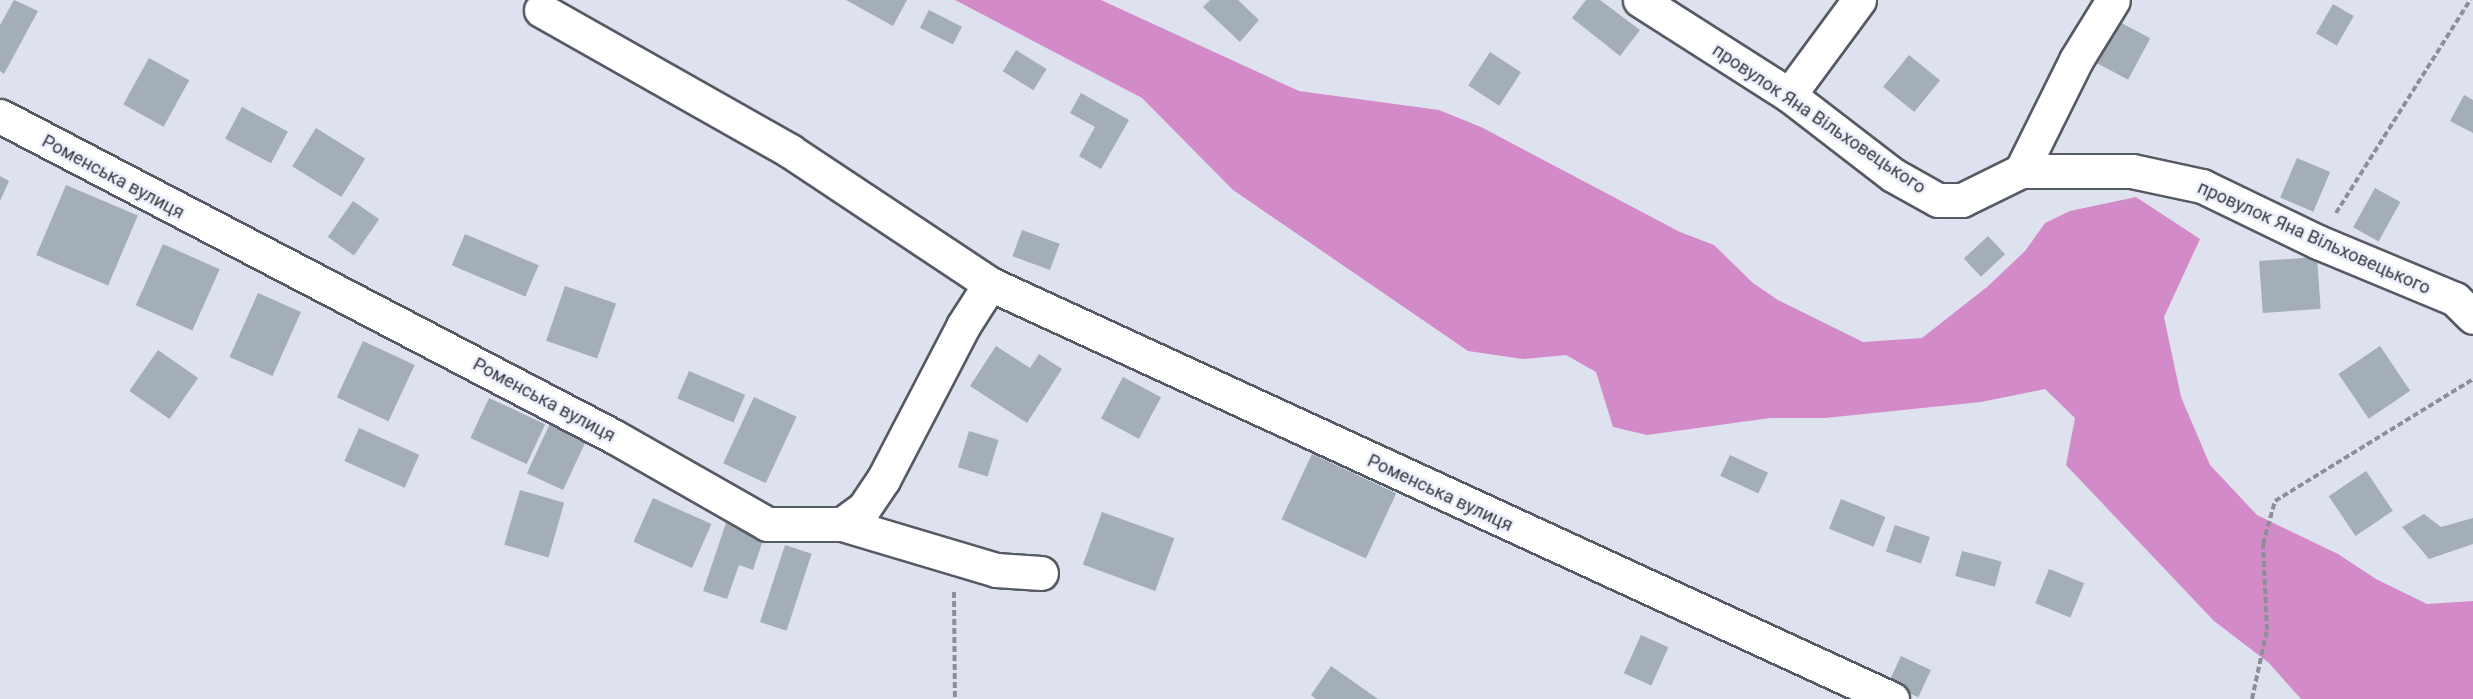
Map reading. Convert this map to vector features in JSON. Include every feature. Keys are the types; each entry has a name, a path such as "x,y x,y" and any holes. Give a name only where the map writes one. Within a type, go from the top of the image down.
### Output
{"street":[{"name":"провулок Яна Вільховецького","path":"1640,0 1789,95 1893,175 1938,200 1962,200 2021,171 2132,171 2202,186 2318,242 2455,299 2473,317"},
{"path":"1789,95 1859,0"},
{"path":"2021,171 2076,60 2114,0"},
{"name":"Роменська вулиця","path":"541,10 790,150 990,284 1892,699"},
{"name":"Роменська вулиця","path":"0,116 613,436 767,524 842,524 953,555 996,570 1041,573"},
{"path":"842,524 864,508 883,480 963,326 990,284"}],"path":[{"path":"2318,242 2470,0"},
{"path":"2252,699 2267,630 2263,544 2275,501 2473,379"},
{"path":"953,555 955,699"}],"shaded area":[{"path":"955,0 1101,0 1299,91 1439,110 1481,127 1680,232 1714,245 1753,283 1778,300 1863,342 1922,338 1987,287 2025,251 2045,223 2070,211 2136,197 2200,239 2164,317 2181,397 2210,465 2257,515 2338,554 2376,579 2427,604 2473,601 2473,699 2301,699 2269,663 2214,621 2066,465 2075,418 2045,389 1981,402 1825,418 1770,418 1647,435 1613,427 1596,372 1566,355 1523,359 1468,351 1233,190 1142,98"}],"building":[{"path":"14,0 38,11 4,74 0,71 0,25"},
{"path":"846,0 907,0 893,26"},
{"path":"1210,0 1238,0 1259,20 1240,42 1203,7"},
{"path":"1586,0 1600,0 1640,30 1620,56 1572,18"},
{"path":"2333,4 2354,16 2337,45 2316,33"},
{"path":"929,10 962,27 953,45 920,28"},
{"path":"2114,19 2150,38 2128,80 2092,60"},
{"path":"1016,50 1047,69 1033,90 1003,71"},
{"path":"1490,52 1521,72 1499,106 1468,86"},
{"path":"1909,55 1940,80 1914,112 1883,87"},
{"path":"149,58 189,80 164,127 123,104"},
{"path":"1081,93 1129,120 1101,169 1079,156 1095,127 1070,113"},
{"path":"2464,95 2473,100 2473,133 2450,121"},
{"path":"242,107 288,131 271,163 225,139"},
{"path":"316,128 365,159 341,197 292,166"},
{"path":"2297,158 2330,172 2313,212 2280,198"},
{"path":"0,176 9,181 0,201"},
{"path":"66,185 138,215 108,285 36,255"},
{"path":"2375,188 2400,202 2379,241 2353,227"},
{"path":"353,201 379,219 354,255 328,237"},
{"path":"1022,230 1060,244 1050,270 1012,256"},
{"path":"465,234 539,265 525,297 452,265"},
{"path":"1988,236 2005,254 1981,277 1964,259"},
{"path":"163,244 220,269 192,330 136,305"},
{"path":"2317,257 2321,309 2263,313 2259,261"},
{"path":"565,286 616,304 597,358 546,341"},
{"path":"258,293 301,312 272,376 230,357"},
{"path":"363,341 415,365 388,421 337,397"},
{"path":"996,346 1030,368 1039,354 1062,369 1027,423 970,386"},
{"path":"2380,346 2410,391 2369,419 2339,374"},
{"path":"158,350 198,378 169,419 129,391"},
{"path":"689,371 745,395 733,422 677,399"},
{"path":"1123,377 1161,397 1139,439 1101,418"},
{"path":"754,397 797,417 766,483 723,463"},
{"path":"489,398 545,424 527,464 470,438"},
{"path":"553,417 589,434 563,490 527,473"},
{"path":"359,428 419,455 405,488 344,461"},
{"path":"969,431 999,440 988,476 958,467"},
{"path":"1312,454 1396,493 1366,559 1282,519"},
{"path":"1730,455 1768,473 1758,494 1720,476"},
{"path":"2366,471 2393,511 2356,536 2329,496"},
{"path":"520,490 564,503 549,557 504,545"},
{"path":"653,498 711,524 692,568 633,542"},
{"path":"1841,499 1886,517 1874,547 1829,529"},
{"path":"1102,512 1174,538 1155,591 1083,565"},
{"path":"2424,514 2441,527 2473,518 2473,544 2429,559 2402,527"},
{"path":"726,523 764,537 753,570 739,565 727,599 703,591"},
{"path":"1895,525 1930,537 1921,564 1886,551"},
{"path":"785,545 812,554 787,631 760,622"},
{"path":"1962,551 2002,562 1995,587 1955,576"},
{"path":"2049,569 2084,583 2070,618 2035,603"},
{"path":"1641,635 1668,647 1651,686 1624,673"},
{"path":"1901,656 1931,670 1918,697 1888,683"},
{"path":"1331,666 1378,699 1316,699 1311,695"}]}
